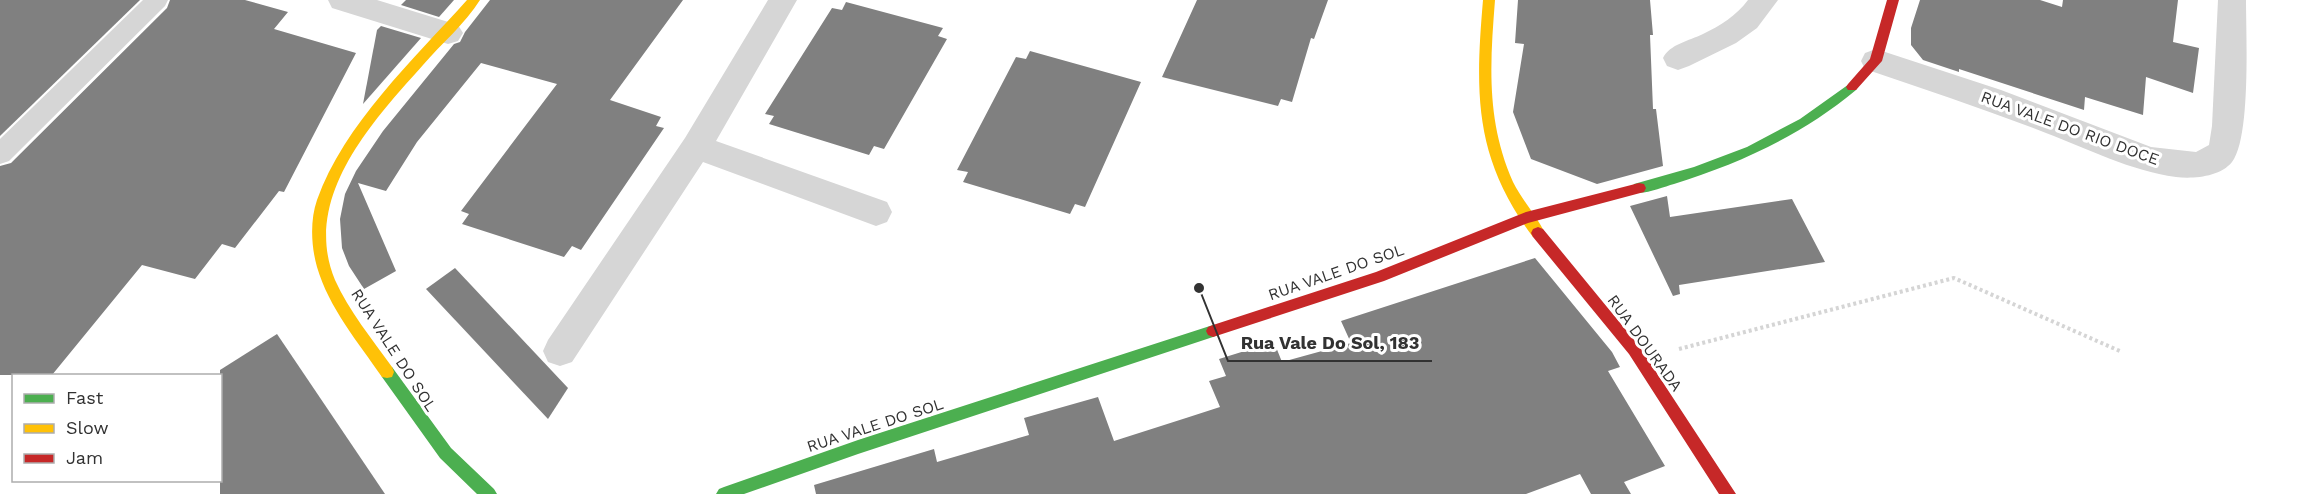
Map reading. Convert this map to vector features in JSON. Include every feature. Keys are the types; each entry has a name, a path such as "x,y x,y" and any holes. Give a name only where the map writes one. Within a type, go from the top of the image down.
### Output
{"street":[{"path":"342,0 448,33"},
{"name":"RUA VALE DO SOL","path":"474,0 370,121 342,163 324,200 319,229 324,268 345,310 434,441 465,476 489,494"},
{"path":"560,351 696,147 783,0"},
{"name":"RUA DOURADA","path":"1489,0 1484,83 1490,124 1502,174 1527,218 1640,359 1728,494"},
{"path":"1678,58 1728,35 1745,24 1764,0"},
{"name":"RUA VALE DO SOL","path":"724,494 858,447 1379,277 1527,218 1648,186 1721,162 1781,137 1816,115 1850,88 1876,61 1893,0"},
{"name":"RUA VALE DO RIO DOCE","path":"1876,61 1990,99 2149,159 2173,164 2194,164 2210,160 2220,153 2225,144 2228,126 2232,0"},
{"path":"696,147 876,212"}],"lane":[{"path":"0,154 157,0"}],"path":[{"path":"1640,359 1954,278 2122,352"}],"building":[{"path":"0,0 140,0 0,136"},
{"path":"170,0 245,0 288,12 274,29 356,53 284,192 279,191 235,248 222,244 195,279 142,265 53,374 0,375 0,166 11,163 167,8"},
{"path":"406,0 454,0 439,17 401,5"},
{"path":"490,0 683,0 610,100 661,117 656,126 664,128 581,250 572,246 564,257 462,224 469,214 461,211 557,84 481,63 417,142 386,191 358,183 396,271 364,289 349,266 342,248 340,219 345,194 356,171 383,131 454,44 460,42"},
{"path":"1197,0 1328,0 1314,39 1311,38 1292,102 1281,99 1278,106 1162,77"},
{"path":"1518,0 1650,0 1653,35 1650,35 1653,109 1656,109 1663,166 1597,184 1531,159 1513,112 1524,44 1515,43"},
{"path":"1920,0 2040,0 2062,7 2063,0 2178,0 2173,42 2199,48 2193,93 2146,77 2143,115 2085,97 2084,110 1959,69 1959,72 1923,60 1911,45 1911,28"},
{"path":"846,2 943,28 938,36 947,39 884,149 874,146 869,155 769,124 774,116 765,114 832,8 842,10"},
{"path":"381,26 421,38 363,104 377,30"},
{"path":"1030,51 1141,82 1085,207 1075,204 1070,214 963,182 968,172 957,170 1016,57 1026,59"},
{"path":"1667,196 1670,217 1792,199 1825,262 1679,285 1680,294 1673,296 1630,206"},
{"path":"1535,258 1612,352 1620,367 1608,371 1665,466 1624,482 1631,494 1591,494 1580,474 1526,494 816,494 814,485 934,449 937,462 1029,435 1024,418 1098,397 1114,441 1220,407 1209,381 1226,376 1219,359 1274,342 1282,362 1351,343 1341,321"},
{"path":"455,268 568,388 548,419 426,289"},
{"path":"277,334 385,494 220,494 222,374 220,370"}],"traffic: fast":[{"path":"1639,188 1696,172 1752,150 1804,122 1829,106 1852,87"},
{"path":"724,494 858,447 1213,331"},
{"path":"387,372 421,422 446,453 489,494"}],"traffic: slow":[{"path":"387,372 351,321 328,279 320,242 319,224 322,207 335,173 369,121 474,0"},
{"path":"1489,0 1484,83 1493,143 1507,182 1526,217 1538,233"}],"traffic: jam":[{"path":"1852,87 1876,61 1893,0"},
{"path":"1213,331 1379,277 1526,218 1639,188"},
{"path":"1538,233 1634,350 1728,494"}],"place":[{"name":"Rua Vale Do Sol, 183","path":"1199,288"}]}
